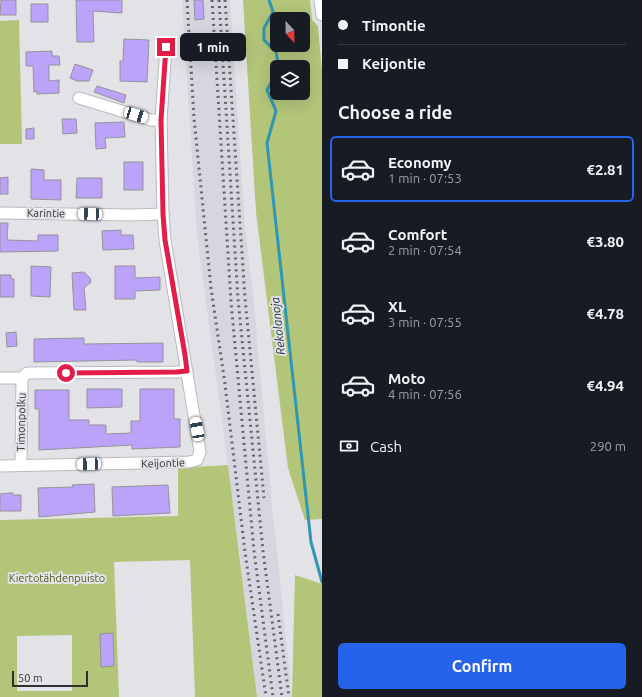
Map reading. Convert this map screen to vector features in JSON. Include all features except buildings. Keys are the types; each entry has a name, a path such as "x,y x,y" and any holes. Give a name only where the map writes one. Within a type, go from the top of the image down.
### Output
{"street":[{"path":"320,0 322,15"},
{"name":"Keijontie","path":"0,466 189,462 196,460 200,452 200,444 165,240 161,120 166,47"},
{"path":"79,98 151,120 161,120"},
{"name":"Karintie","path":"0,213 163,214"},
{"path":"0,378 22,378 27,373 187,371"},
{"name":"Timonpolku","path":"21,465 22,378"}],"shaded area":[{"path":"182,0 230,0 245,228 253,294 272,505 292,697 257,697 239,547 197,235"}],"green space":[{"path":"243,0 310,0 312,20 318,26 322,71 322,519 305,520 288,468 256,212"},
{"path":"19,20 22,144 0,144 0,21"},
{"name":"Kiertotähdenpuisto","path":"228,465 257,697 195,697 190,560 114,562 119,697 0,697 0,520 178,516 178,468","holes":["72,635 72,691 17,691 17,636"]},
{"path":"295,575 322,584 322,697 292,697"}],"waterway":[{"name":"Rekolanoja","path":"269,0 273,12 264,28 264,40 276,52 278,60"},
{"name":"Rekolanoja","path":"270,85 267,90 270,97"},
{"name":"Rekolanoja","path":"271,100 276,111 267,143 311,542 322,582"}],"railway":[{"path":"187,0 194,118 211,288 225,384 245,552 266,697"},
{"path":"212,0 231,302 254,551 273,697"},
{"path":"219,0 238,299 263,551 282,697"},
{"path":"225,0 245,298 264,498"},
{"path":"278,614 289,697"}],"route":[{"path":"66,373 187,371 165,240 163,214 161,120 166,47"}]}
